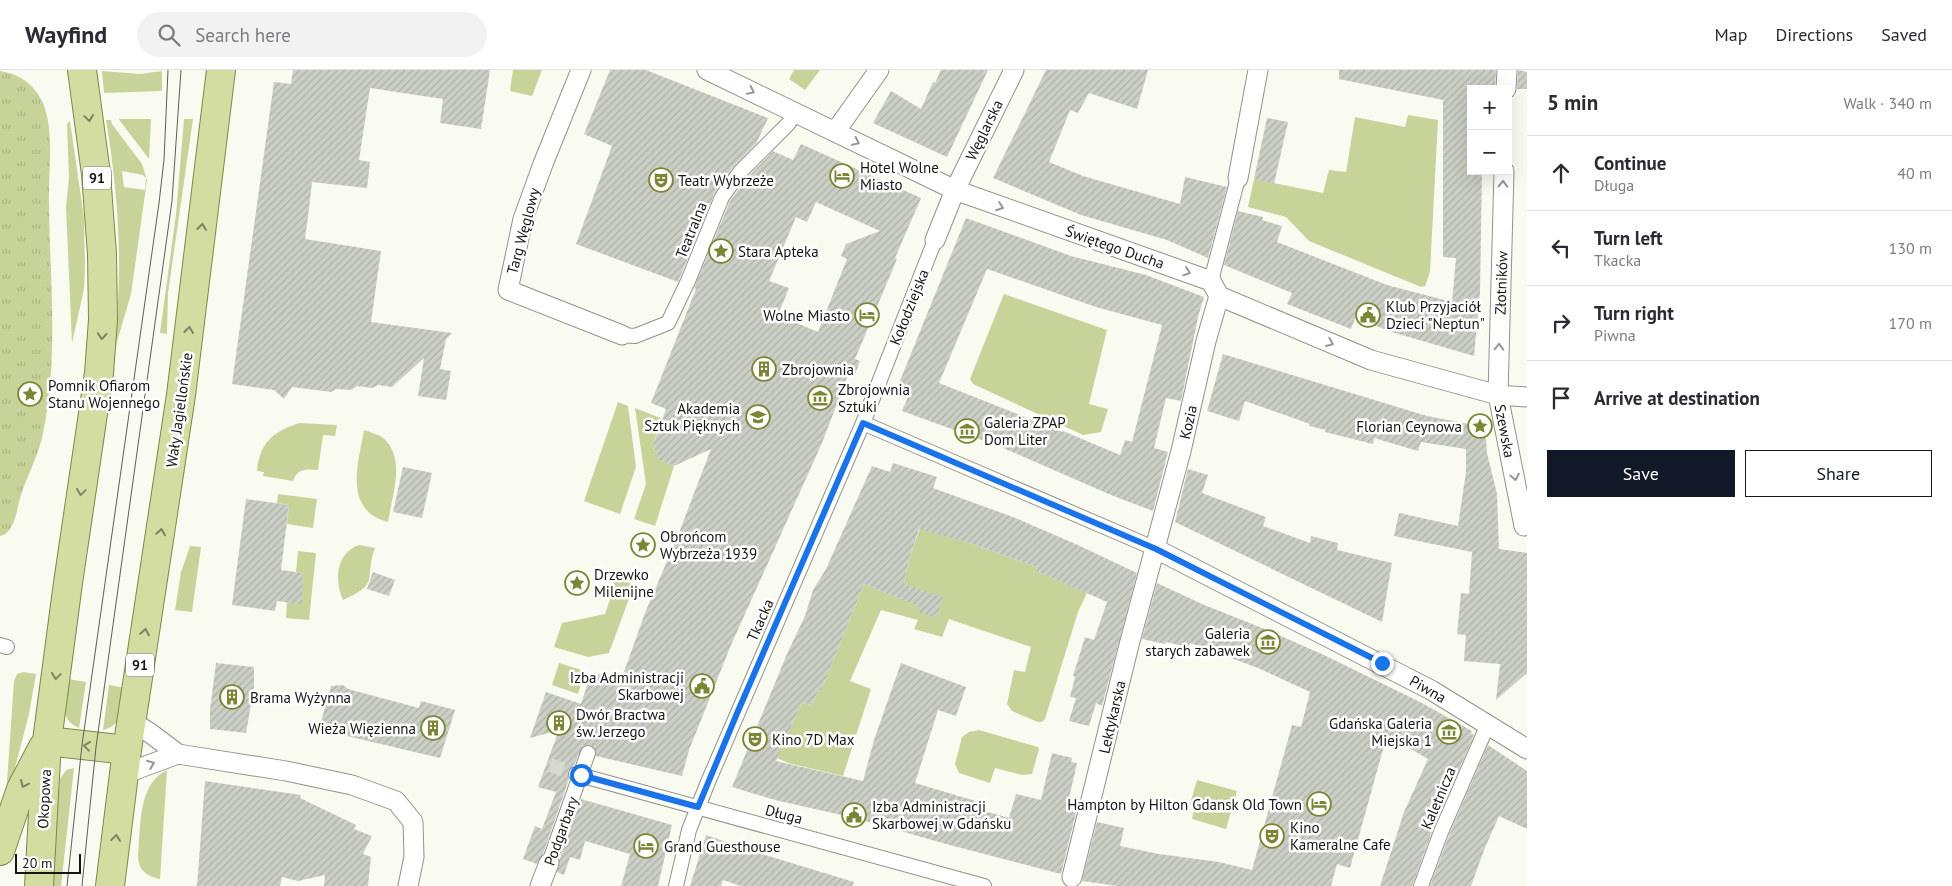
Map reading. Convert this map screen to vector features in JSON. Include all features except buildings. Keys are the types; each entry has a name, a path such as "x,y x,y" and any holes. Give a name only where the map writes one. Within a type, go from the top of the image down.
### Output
{"main road":[{"name":"91","path":"47,741 99,372 103,326 102,262 96,174 82,70"},
{"name":"Wały Jagiellońskie","path":"125,762 180,402 221,70"},
{"path":"0,851 21,789 40,750 47,741 125,762"},
{"name":"Okopowa","path":"39,886 47,741"},
{"name":"91","path":"110,886 125,762"},
{"path":"20,886 44,797"}],"street":[{"name":"Targ Węglowy","path":"581,70 523,219 508,290 622,335 635,336 668,323"},
{"name":"Świętego Ducha","path":"707,70 955,190 1215,288 1371,360 1498,395 1527,397"},
{"path":"835,132 880,70"},
{"name":"Węglarska","path":"955,190 1014,70"},
{"name":"Kozia","path":"1156,549 1181,451 1206,340 1258,70"},
{"path":"1506,85 1507,70"},
{"name":"Teatralna","path":"668,323 688,281 722,197 740,172 788,124 796,113"},
{"name":"Złotników","path":"1498,395 1504,175"},
{"name":"Kołodziejska","path":"863,423 955,190"},
{"name":"Szewska","path":"1498,395 1526,526"},
{"name":"Piwna","path":"863,423 1156,549 1382,663 1431,690 1527,749"},
{"name":"Tkacka","path":"676,886 689,830 698,807 863,423"},
{"name":"Lektykarska","path":"1070,882 1129,645 1156,549"},
{"path":"131,721 178,754"},
{"name":"Kaletnicza","path":"1421,886 1440,832 1488,724"},
{"name":"Podgarbary","path":"540,886 578,774 588,753"},
{"path":"125,762 178,754 286,771 352,784 396,801 413,822 414,857 408,886"},
{"name":"Długa","path":"578,774 984,886"}],"green space":[{"path":"513,70 542,70 532,96 510,91"},
{"path":"794,70 820,70 805,90 789,79"},
{"path":"0,71 20,77 31,85 43,103 47,115 50,140 49,205 52,351 47,409 42,438 12,525 5,534 0,536"},
{"path":"102,71 140,74 162,71 162,91 104,93"},
{"path":"1408,115 1438,120 1430,272 1425,286 1421,287 1309,241 1286,217 1248,207 1254,179 1323,193 1329,170 1346,172 1355,117 1405,127"},
{"path":"119,119 151,119 149,159 120,121"},
{"path":"184,119 193,119 168,293 167,334 160,333 176,214"},
{"path":"106,120 111,120 142,164 147,180 131,294 116,345 119,247 116,192","holes":["122,171 143,175 146,178 145,190 124,187"]},
{"path":"70,121 84,218 85,267 84,289 72,343 66,207 69,177 67,124"},
{"path":"1004,294 1107,330 1089,404 1108,409 1101,432 1083,435 973,384 970,379"},
{"path":"618,402 628,406 636,467 620,514 584,501"},
{"path":"635,408 673,423 658,429 653,445 659,460 674,466 655,526 634,519 646,484"},
{"path":"299,423 337,425 335,436 323,435 318,470 300,472 293,481 263,476 264,472 257,471 265,445 275,434"},
{"path":"364,430 382,437 390,445 394,455 396,477 388,522 374,516 364,507 359,497 357,471"},
{"path":"278,494 317,499 313,528 287,524 289,505 277,503"},
{"path":"920,528 1037,567 1036,571 1087,593 1078,612 1045,719 1042,722 1038,722 1012,711 1007,704 1014,670 1025,672 1031,647 949,619 942,637 914,629 918,620 881,610 850,681 871,689 843,776 788,763 777,758 802,702 812,706 818,690 821,691 864,584 901,599 909,559"},
{"path":"359,545 375,548 369,579 362,589 343,600 338,585 341,561 351,549"},
{"path":"190,546 201,547 192,612 175,610 181,572"},
{"path":"298,551 316,553 309,620 286,618 287,602 301,595 303,573 296,572"},
{"path":"612,569 623,573 627,582 634,585 609,653 588,657 554,647 562,623 605,614 615,585 610,576"},
{"path":"559,663 585,671 578,694 552,685"},
{"path":"23,672 36,674 29,714 11,783 7,782 14,681 17,674"},
{"path":"68,679 86,682 79,728 72,724 65,713 64,701"},
{"path":"109,685 126,688 118,719 110,728 103,730"},
{"path":"979,730 1038,747 1032,774 1022,775 995,768 990,783 959,773 955,764 962,737 969,732"},
{"path":"74,768 61,886 51,886 60,779 66,770"},
{"path":"167,770 160,879 144,872 139,865 138,855 142,808 145,796 150,785"},
{"path":"1197,780 1237,791 1226,829 1192,819 1195,805 1190,804"}],"tunnel":[{"path":"550,765 576,774"}],"tram line":[{"path":"67,886 82,745 159,203 164,160 168,70"},
{"path":"82,886 96,747 172,201 181,70"}],"place":[{"name":"Hotel Wolne Miasto","path":"842,176"},
{"name":"Teatr Wybrzeże","path":"661,180"},
{"name":"Stara Apteka","path":"721,251"},
{"name":"Wolne Miasto","path":"867,315"},
{"name":"Klub Przyjaciół Dzieci \"Neptun\"","path":"1368,315"},
{"name":"Zbrojownia","path":"764,369"},
{"name":"Pomnik Ofiarom Stanu Wojennego","path":"30,394"},
{"name":"Zbrojownia Sztuki","path":"820,398"},
{"name":"Akademia Sztuk Pięknych","path":"758,417"},
{"name":"Florian Ceynowa","path":"1480,426"},
{"name":"Galeria ZPAP Dom Liter","path":"967,431"},
{"name":"Obrońcom Wybrzeża 1939","path":"643,545"},
{"name":"Drzewko Milenijne","path":"577,583"},
{"name":"Galeria starych zabawek","path":"1268,642"},
{"name":"Izba Administracji Skarbowej","path":"702,686"},
{"name":"Brama Wyżynna","path":"232,697"},
{"name":"Dwór Bractwa św. Jerzego","path":"559,723"},
{"name":"Wieża Więzienna","path":"433,728"},
{"name":"Gdańska Galeria Miejska 1","path":"1449,732"},
{"name":"Kino 7D Max","path":"755,739"},
{"name":"Hampton by Hilton Gdansk Old Town","path":"1319,804"},
{"name":"Izba Administracji Skarbowej w Gdańsku","path":"854,815"},
{"name":"Kino Kameralne Cafe","path":"1272,836"},
{"name":"Grand Guesthouse","path":"646,846"}],"route":[{"path":"581,775 698,807 863,423 1156,549 1382,663"}]}
